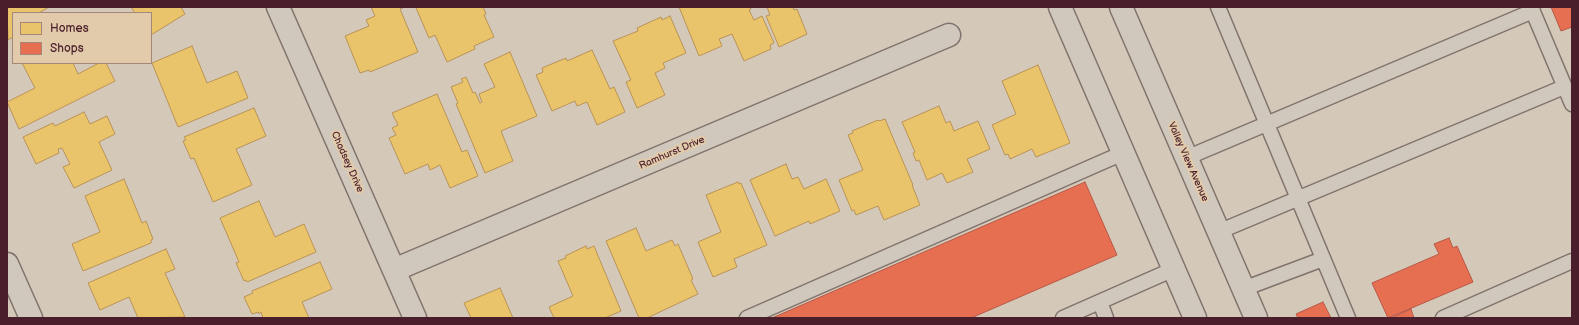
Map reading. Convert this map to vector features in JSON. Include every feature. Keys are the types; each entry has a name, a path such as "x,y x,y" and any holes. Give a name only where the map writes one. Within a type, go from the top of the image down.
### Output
{"street":[{"name":"Chadsey Drive","path":"278,7 415,318"},
{"path":"1060,7 1195,318"},
{"name":"Valley View Avenue","path":"1121,7 1256,318"},
{"name":"Ramhurst Drive","path":"394,270 949,35"},
{"path":"7,264 31,318"}],"lane":[{"path":"1218,7 1348,318"},
{"path":"1186,158 1532,9 1572,104"},
{"path":"1218,232 1564,86"},
{"path":"747,318 1123,153"},
{"path":"1243,289 1323,259"},
{"path":"1443,318 1460,315 1572,261"},
{"path":"1063,318 1174,270"},
{"path":"1100,302 1106,318"}],"building: Homes":[{"path":"7,7 49,7 41,12 12,12 12,38 8,40"},
{"path":"131,7 181,7 185,14 152,34 152,12 134,12"},
{"path":"371,7 405,7 400,9 418,52 370,72 369,70 360,73 345,36 369,26 366,20 375,16"},
{"path":"483,7 486,14 484,15 494,37 474,46 475,49 447,62 435,35 429,38 416,8"},
{"path":"679,7 750,7 751,9 749,10 754,20 762,16 774,43 770,45 771,49 744,61 732,34 719,39 722,46 699,56"},
{"path":"767,7 793,7 794,10 797,9 807,34 779,47 766,16 770,15"},
{"path":"670,16 686,53 663,63 665,68 655,73 665,95 637,108 626,82 631,80 613,41 638,31 637,28 661,17 662,20"},
{"path":"192,46 207,83 237,71 248,98 178,127 152,63"},
{"path":"592,50 610,89 614,87 625,112 597,125 587,102 577,106 575,101 552,111 536,75 543,72 542,68 566,58 567,61"},
{"path":"510,52 537,116 501,131 513,161 485,173 456,104 458,103 451,87 463,82 461,79 466,77 473,93 475,92 480,103 482,102 479,94 495,87 484,64"},
{"path":"23,64 73,64 78,74 97,64 106,64 115,81 19,129 7,102 35,88"},
{"path":"1038,65 1070,143 1036,157 1032,149 1010,159 1008,154 1005,155 992,125 1016,114 1002,81"},
{"path":"437,94 462,152 467,150 478,176 450,188 440,165 430,170 428,164 405,174 389,138 396,135 392,128 398,125 392,113"},
{"path":"939,106 946,123 950,121 954,131 978,121 990,149 967,159 973,172 947,183 942,173 927,180 919,160 916,161 913,153 915,152 902,122"},
{"path":"254,108 266,136 236,149 252,185 213,202 194,158 191,159 183,141 186,140 184,137"},
{"path":"84,112 90,124 107,116 115,134 99,142 112,170 74,188 63,167 70,164 62,148 58,149 59,153 36,164 23,137 53,123 55,126"},
{"path":"885,119 920,205 884,220 878,206 856,215 854,210 852,211 839,180 863,170 848,135 853,133 852,131 878,120"},
{"path":"786,164 792,179 798,177 804,189 826,179 840,211 810,224 809,221 775,236 750,180"},
{"path":"124,179 142,223 146,221 153,239 151,240 151,243 83,271 72,244 100,232 85,196"},
{"path":"738,182 739,184 741,183 767,245 734,259 737,267 713,277 698,242 721,232 706,195"},
{"path":"259,201 275,237 304,224 316,252 247,282 246,280 244,281 236,263 239,262 220,218"},
{"path":"636,228 646,251 672,240 675,246 678,244 693,279 691,280 698,294 647,318 639,318 606,241"},
{"path":"586,246 587,249 594,246 621,311 605,318 554,318 549,307 573,296 558,261"},
{"path":"166,249 175,269 165,273 185,317 138,318 129,297 100,310 88,283"},
{"path":"320,262 332,289 302,302 309,318 263,318 261,312 259,314 258,312 252,314 244,297 253,293 252,291"},
{"path":"500,288 513,318 471,318 464,303"}],"building: Shops":[{"path":"1551,7 1572,7 1572,27 1561,31"},
{"path":"1085,182 1117,255 971,318 772,318"},
{"path":"1449,238 1453,248 1457,246 1473,282 1388,318 1372,283 1439,254 1434,244"},
{"path":"1323,302 1331,318 1298,318 1296,314"},
{"path":"1411,309 1414,318 1391,318"}]}
